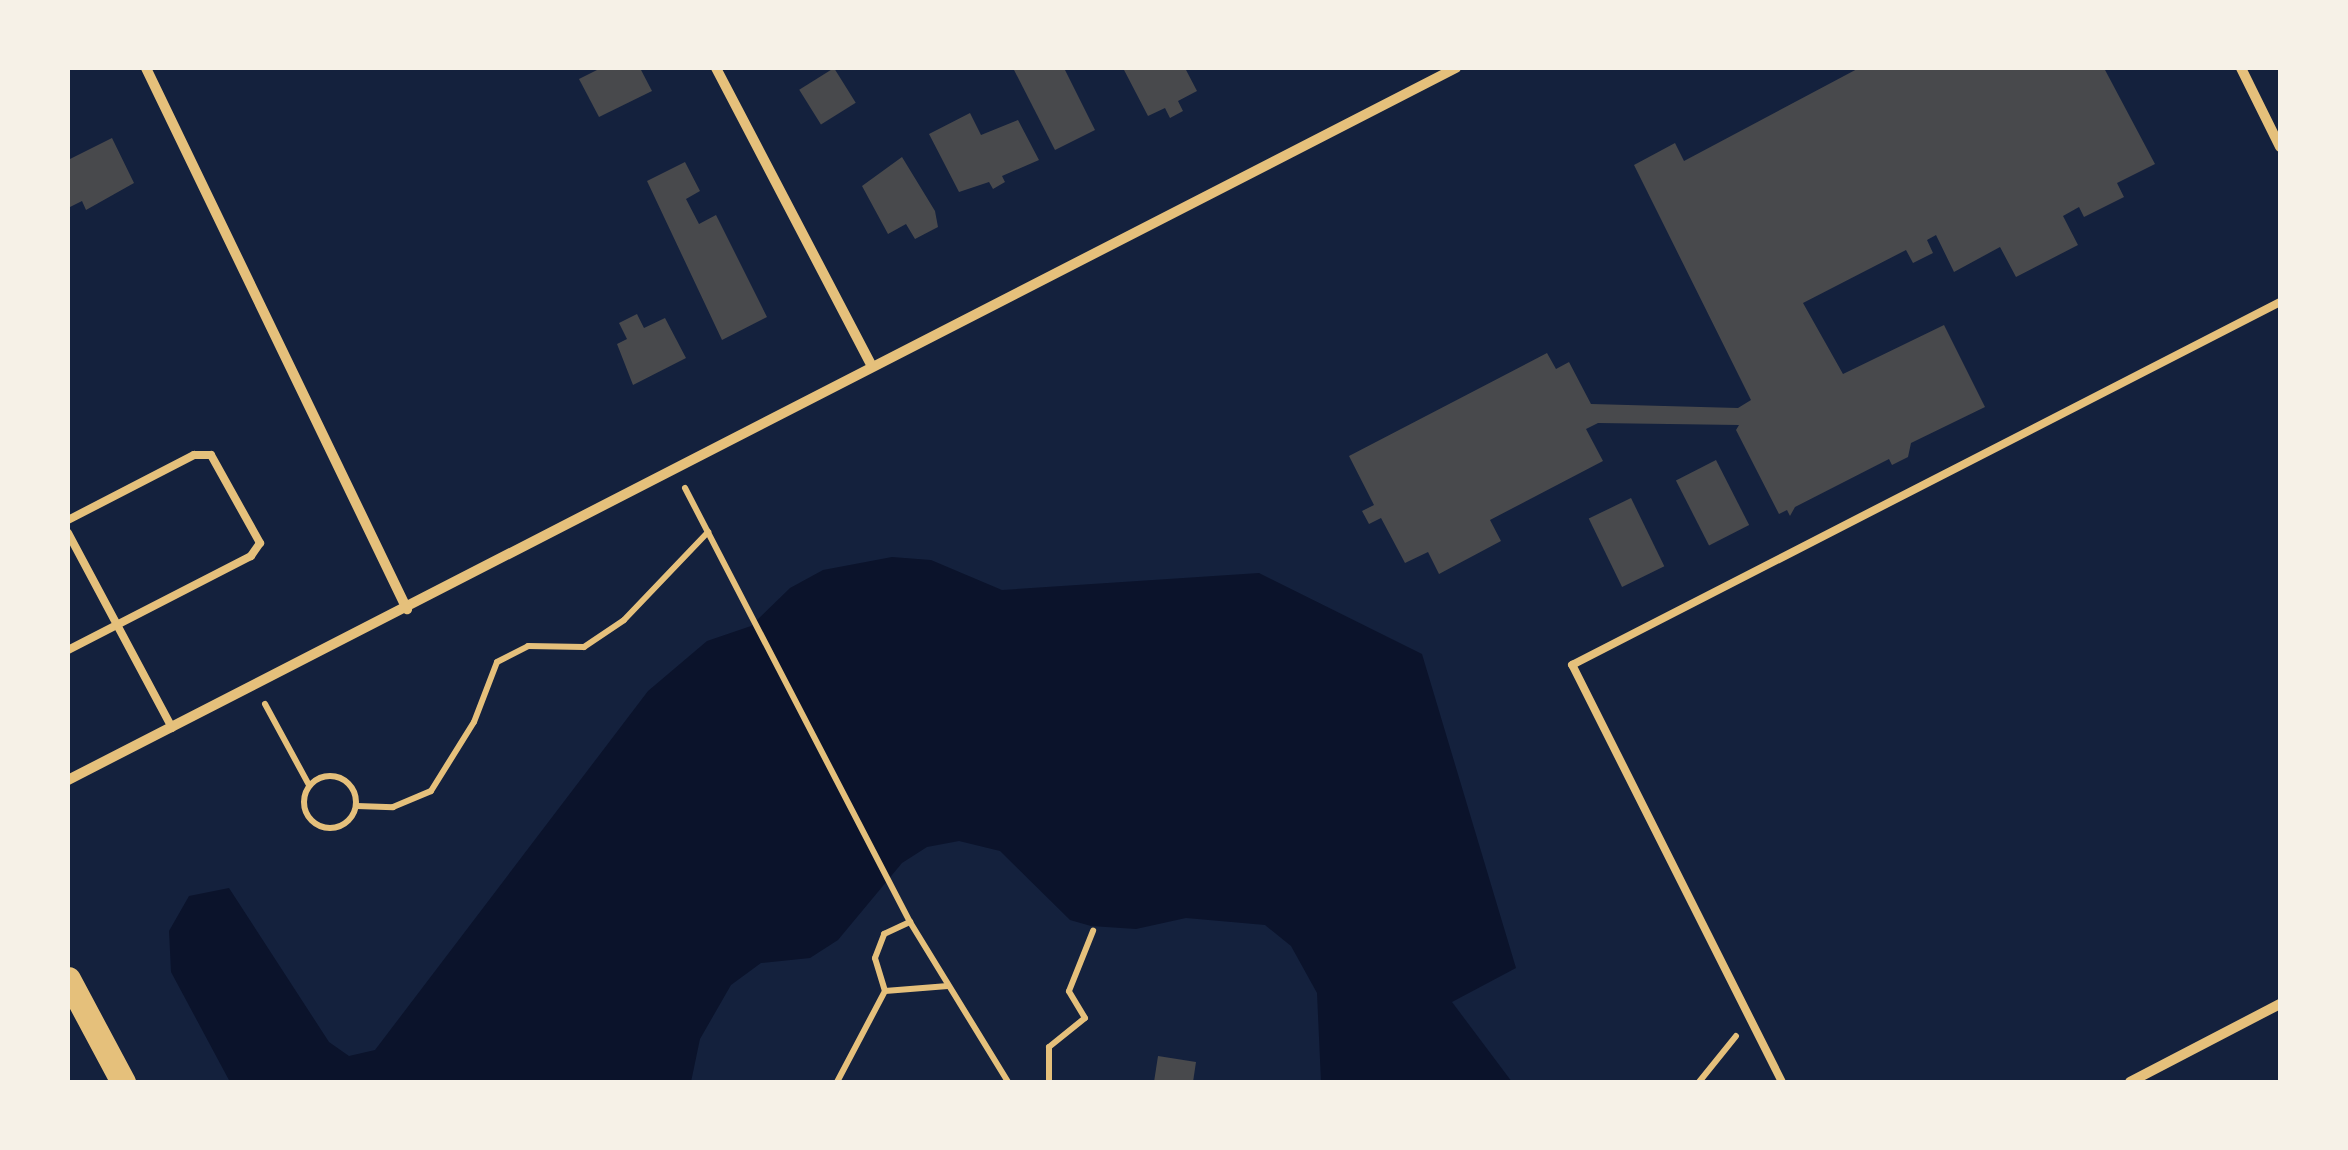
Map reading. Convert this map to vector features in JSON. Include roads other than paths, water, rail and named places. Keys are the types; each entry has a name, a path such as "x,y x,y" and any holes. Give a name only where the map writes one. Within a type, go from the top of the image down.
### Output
{"main road":[{"path":"68,979 123,1082"}],"street":[{"path":"146,68 406,609"},
{"path":"716,68 871,365"},
{"path":"68,780 1456,68"},
{"path":"2241,68 2280,146"},
{"path":"2130,1082 2280,1004"}],"lane":[{"path":"1782,1082 1572,665 2280,302"},
{"path":"68,520 194,455 211,455 260,543 251,556 68,650"},
{"path":"68,533 172,728"}],"water":[{"path":"892,557 931,560 1002,590 1259,573 1422,654 1516,968 1452,1002 1512,1082 1321,1082 1317,993 1291,946 1265,925 1186,918 1136,929 1091,926 1070,920 1000,851 959,841 927,847 902,863 838,940 810,958 761,963 731,985 700,1039 691,1082 230,1082 171,972 169,931 189,896 229,888 329,1042 349,1056 375,1050 648,691 707,641 751,626 790,588 823,570"}]}
